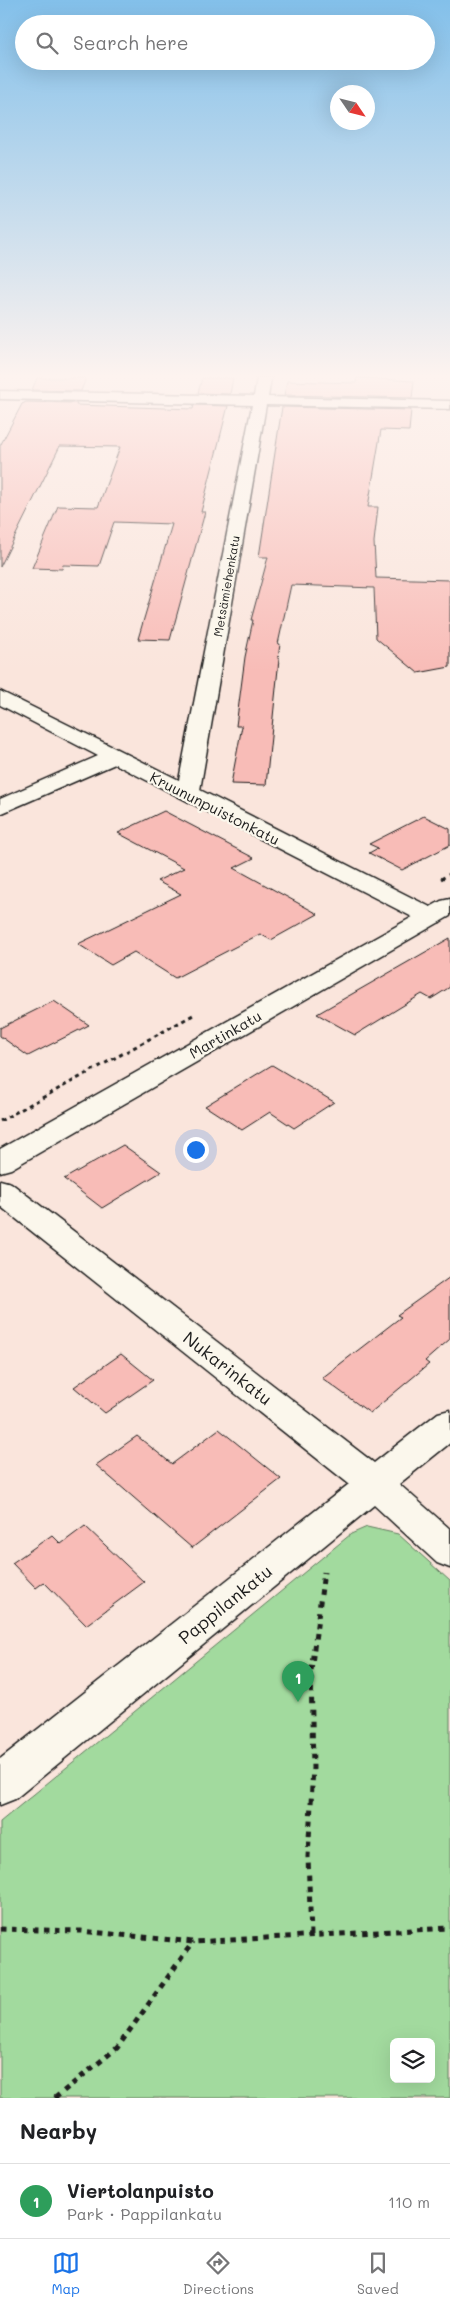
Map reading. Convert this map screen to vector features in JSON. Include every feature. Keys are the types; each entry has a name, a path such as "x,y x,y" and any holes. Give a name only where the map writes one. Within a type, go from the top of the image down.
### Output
{"street":[{"name":"Metsämiehenkatu","path":"188,793 246,476"},
{"name":"Kruununpuistonkatu","path":"0,697 188,793 440,912"},
{"path":"0,807 115,756"},
{"name":"Martinkatu","path":"0,1162 440,912"},
{"name":"Nukarinkatu","path":"0,1190 375,1484 450,1552"},
{"name":"Pappilankatu","path":"0,1785 450,1423"}],"path":[{"path":"311,1935 308,1857 313,1768 310,1671 324,1567"},
{"path":"0,1929 81,1931 193,1942 450,1928"},
{"path":"55,2098 117,2048 193,1942"}],"green space":[{"path":"367,1527 398,1534 450,1581 450,2098 0,2098 0,1822 351,1534"}],"building":[{"path":"0,476 45,476 0,567"},
{"path":"109,476 210,476 201,512 205,512 170,640 138,639 172,524 114,522 99,566 63,565 62,569 32,568 58,506 98,507"},
{"path":"271,476 373,476 368,507 378,507 374,542 376,578 450,580 450,667 418,673 376,638 374,588 291,585 278,644 280,644 279,659 266,785 231,784 242,726 236,726 245,657 253,620 251,620 268,557 259,557"},
{"path":"164,811 254,858 234,868 318,914 271,940 260,934 175,978 134,952 111,965 78,944 181,894 157,881 184,868 118,833"},
{"path":"424,816 450,829 450,845 402,870 369,853 378,848 369,844"},
{"path":"450,938 450,987 431,999 422,994 355,1035 317,1014"},
{"path":"54,1001 89,1025 28,1056 0,1036 0,1028"},
{"path":"272,1065 334,1102 294,1128 270,1112 242,1130 205,1106"},
{"path":"123,1145 161,1172 102,1208 64,1179"},
{"path":"450,1277 450,1339 425,1361 429,1364 370,1413 322,1378 401,1317 397,1315"},
{"path":"121,1354 153,1380 105,1413 74,1387"},
{"path":"219,1429 281,1479 192,1548 96,1465 137,1436 172,1464"},
{"path":"85,1526 144,1582 86,1625 44,1582 36,1588 12,1563 52,1535 61,1544"}],"place":[{"name":"Viertolanpuisto","path":"298,1702"}]}
